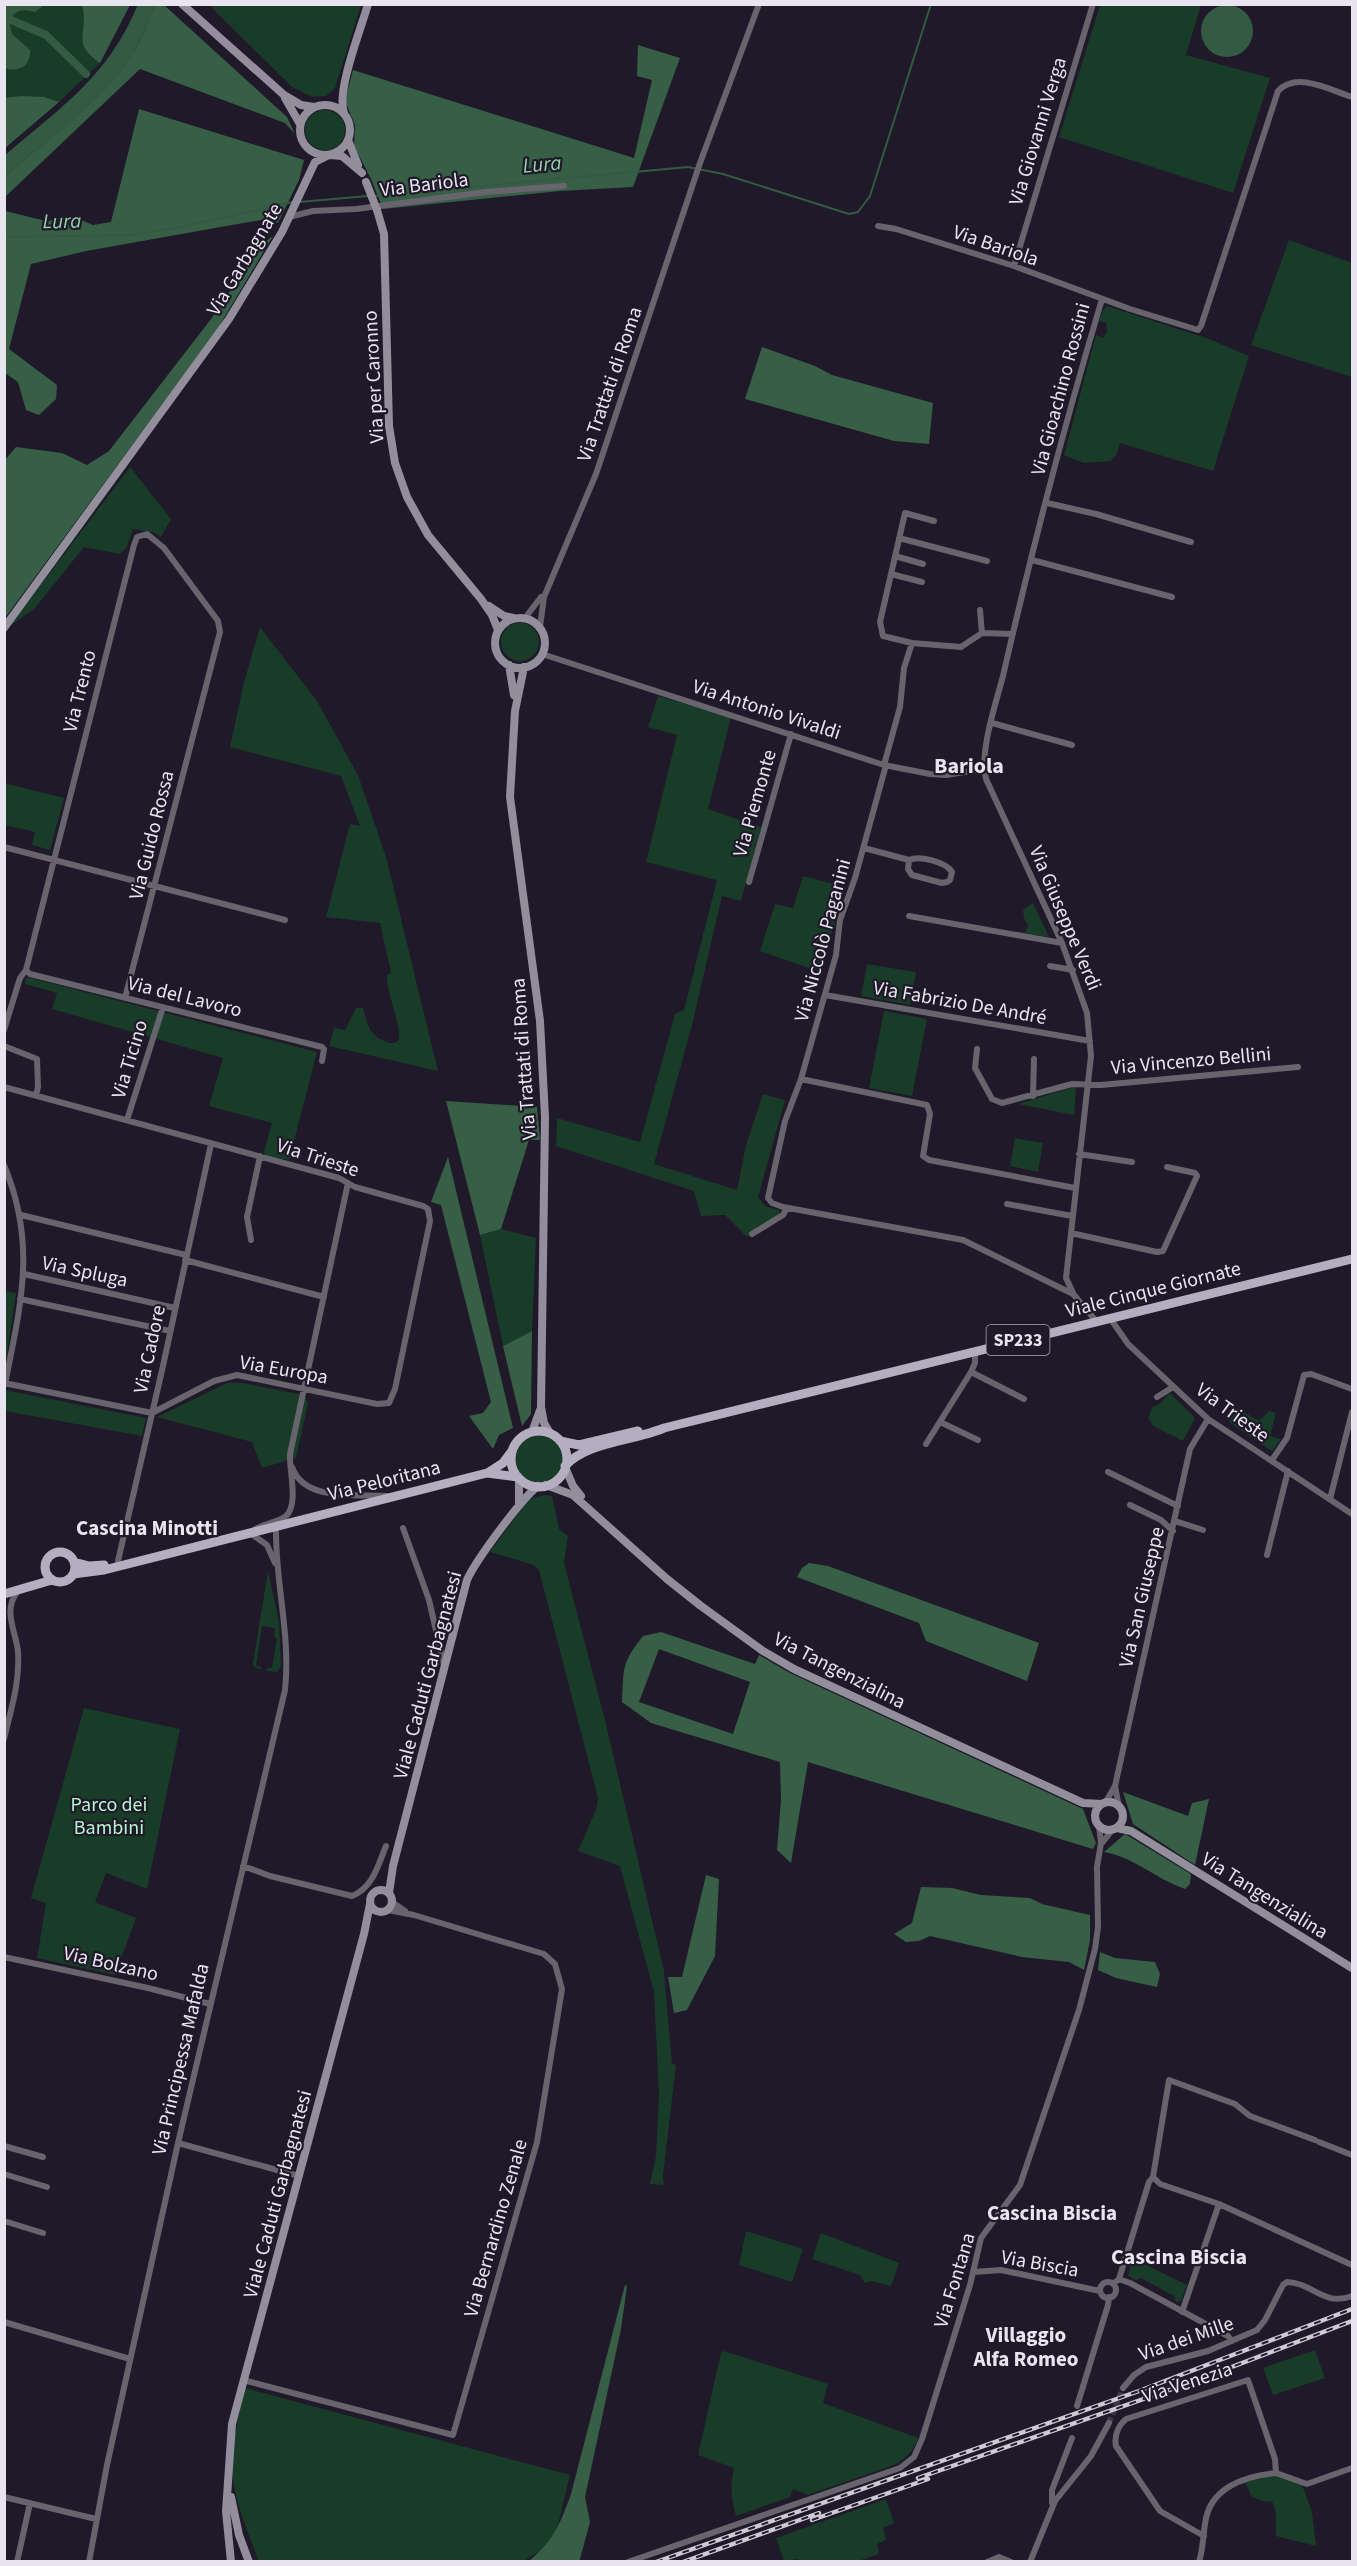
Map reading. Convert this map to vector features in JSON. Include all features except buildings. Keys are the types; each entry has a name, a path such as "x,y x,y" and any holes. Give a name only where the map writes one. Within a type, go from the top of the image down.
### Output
{"main road":[{"name":"Viale Cinque Giornate","path":"664,1428 1353,1259"},
{"path":"560,1441 579,1445 664,1428"},
{"path":"565,1467 566,1453 560,1441 550,1433 532,1432 521,1437 512,1450 512,1463 519,1478 530,1485 542,1486 560,1476 574,1457 587,1449 647,1435 664,1428"},
{"name":"Via Peloritana","path":"73,1574 96,1572 487,1473 499,1467 512,1450"},
{"name":"Via Peloritana","path":"487,1473 519,1478"},
{"name":"Via Peloritana","path":"74,1562 92,1566 118,1562 276,1528 290,1522"},
{"path":"4,1589 32,1581 45,1569 47,1560 54,1553 64,1553 74,1562 73,1574 65,1581 52,1580 4,1594"},
{"path":"45,1569 52,1580"}],"street":[{"path":"182,4 284,95 301,105 314,107"},
{"path":"329,154 340,150 348,140 350,126 341,103 343,86 368,4"},
{"name":"Via Trattati di Roma","path":"540,627 542,605 549,583 596,474 700,163 759,4"},
{"name":"Via Giovanni Verga","path":"1014,266 1093,4"},
{"name":"Via Gioachino Rossini","path":"1012,634 1102,299 1193,330 1200,329 1272,103 1278,91 1288,83 1305,82 1353,97"},
{"path":"300,124 308,111 327,104 343,86"},
{"path":"284,95 300,124 302,140 306,147 317,154 342,156 362,173"},
{"path":"327,104 344,113"},
{"path":"348,140 362,173"},
{"name":"Via Garbagnate","path":"306,147 307,178"},
{"name":"Via Garbagnate","path":"4,628 205,355 290,217 315,162 329,154"},
{"name":"Via per Caronno","path":"362,173 384,234 390,436 400,479 428,535 482,599"},
{"name":"Via Bariola","path":"290,217 313,211 356,209 486,192 564,186"},
{"name":"Via Bariola","path":"878,226 902,231 1014,266 1102,299"},
{"path":"1047,503 1096,514 1191,542"},
{"path":"934,521 905,513 880,622 881,633 886,638 912,643 961,647 982,633 1012,634 984,769"},
{"name":"Via Trento","path":"4,1030 20,978 27,970 134,545 141,534 153,536 164,548 218,621 220,632 208,680"},
{"path":"899,538 987,561"},
{"path":"895,556 923,564"},
{"path":"1032,560 1172,597"},
{"path":"891,574 922,582"},
{"name":"Via Trattati di Roma","path":"525,618 535,608 549,583"},
{"path":"482,599 498,612 514,618 525,618 540,627 545,640 542,654 535,663 524,667 503,662 496,650 498,630 505,622 514,618"},
{"path":"482,599 498,630"},
{"path":"980,610 982,633"},
{"name":"Via Niccolò Paganini","path":"787,1208 772,1203 768,1198 785,1121 801,1079 825,995 836,952 840,920 864,848 900,707 904,668 912,643"},
{"name":"Via Antonio Vivaldi","path":"542,654 885,765 946,775 984,769"},
{"name":"Via Trattati di Roma","path":"509,665 514,682 515,711 510,797 540,1021 545,1117 541,1407 544,1423 550,1433"},
{"name":"Via Trattati di Roma","path":"515,711 524,667"},
{"name":"Via Guido Rossa","path":"125,998 208,680"},
{"path":"992,723 1072,745"},
{"name":"Via Piemonte","path":"749,882 791,734"},
{"name":"Via Giuseppe Verdi","path":"984,769 986,779 1062,943 1087,1013 1090,1041 1088,1084 1066,1278 1074,1295 1096,1321"},
{"path":"4,847 285,920"},
{"path":"864,848 909,860 916,857 947,866 952,876 947,882 942,883 912,875 908,869 909,860"},
{"path":"909,916 1062,943"},
{"path":"1050,966 1073,970"},
{"name":"Via del Lavoro","path":"27,970 30,974 322,1047 324,1049 322,1061"},
{"name":"Via Fabrizio De André","path":"825,995 1090,1041"},
{"name":"Via Ticino","path":"128,1120 163,1007"},
{"path":"4,1046 38,1059 36,1095"},
{"name":"Via Vincenzo Bellini","path":"976,1049 975,1068 992,1099 1007,1103 1072,1084 1101,1085 1298,1067"},
{"path":"1033,1096 1034,1059"},
{"path":"801,1079 927,1105 930,1114 923,1156 929,1160 1075,1188"},
{"name":"Via Trieste","path":"4,1087 339,1178 348,1183 423,1206 430,1215 395,1389 389,1403"},
{"name":"Via Cadore","path":"118,1562 211,1144"},
{"path":"1079,1154 1132,1162"},
{"path":"251,1240 247,1217 260,1156"},
{"path":"4,1165 21,1215 25,1255 24,1274 5,1384 152,1413"},
{"path":"1071,1233 1153,1252 1163,1251 1197,1176 1195,1173 1167,1167"},
{"path":"252,1532 283,1517 289,1510 293,1498 290,1458 348,1183"},
{"path":"1008,1204 1072,1216"},
{"path":"752,1234 783,1215 787,1208 963,1240 1074,1295"},
{"path":"21,1215 185,1257 324,1297"},
{"name":"Via Spluga","path":"24,1274 175,1308"},
{"path":"20,1299 170,1331"},
{"name":"Via Trieste","path":"1110,1318 1128,1344 1208,1419 1353,1514"},
{"path":"926,1444 971,1372 975,1363 975,1351"},
{"path":"971,1372 1024,1399"},
{"path":"1272,1460 1287,1438 1304,1375 1311,1374 1353,1389"},
{"name":"Via Europa","path":"152,1413 208,1384 232,1375 377,1404 389,1403"},
{"path":"1157,1397 1173,1387"},
{"name":"Via Trattati di Roma","path":"532,1432 541,1407"},
{"path":"1330,1499 1353,1412"},
{"name":"Via San Giuseppe","path":"1103,1803 1115,1786 1191,1446 1208,1419"},
{"path":"940,1422 978,1440"},
{"path":"290,1458 299,1480 316,1490 393,1496"},
{"name":"Via Tangenzialina","path":"565,1467 579,1494 608,1525"},
{"path":"1267,1555 1288,1471"},
{"path":"1108,1472 1178,1506"},
{"path":"519,1478 519,1505"},
{"name":"Via Tangenzialina","path":"542,1486 573,1495 667,1579 763,1651 821,1683 1083,1803 1112,1803 1119,1807 1122,1818 1131,1831"},
{"name":"Viale Caduti Garbagnatesi","path":"364,1934 388,1905 393,1866 468,1576 519,1505 542,1486"},
{"path":"1130,1505 1161,1520 1173,1531"},
{"path":"1175,1521 1203,1530"},
{"name":"Via Principessa Mafalda","path":"90,2560 96,2519 178,2143 280,1712 286,1678 286,1632 277,1569 276,1528"},
{"path":"403,1528 429,1600 445,1667"},
{"name":"Via Principessa Mafalda","path":"252,1532 267,1545 277,1569"},
{"path":"4,1739 18,1674 16,1641 9,1619 10,1605 18,1591"},
{"name":"Via San Giuseppe","path":"1115,1786 1119,1807"},
{"name":"Via Tangenzialina","path":"1083,1803 1106,1830 1115,1828 1131,1831 1353,1968"},
{"path":"1097,1822 1097,1809 1103,1803"},
{"path":"1101,1843 1122,1818"},
{"name":"Via Fontana","path":"628,2562 908,2463 914,2457 922,2439 978,2249 986,2230 1020,2185 1079,2010 1095,1949 1099,1916 1097,1866 1101,1843 1097,1822"},
{"path":"243,1866 270,1876 352,1896 361,1891 374,1876 386,1846"},
{"name":"Viale Caduti Garbagnatesi","path":"231,2562 226,2511 231,2431 364,1934 370,1896 393,1866"},
{"path":"370,1904 373,1910 388,1905 383,1890 376,1891"},
{"name":"Via Bernardino Zenale","path":"243,2380 453,2435 537,2142 562,1989 555,1964 544,1954 388,1905"},
{"name":"Via Bolzano","path":"4,1958 148,1988 210,2004"},
{"path":"1108,2297 1100,2291 1101,2286 1105,2283 1113,2284 1119,2279 1149,2182 1154,2179 1170,2080 1235,2104 1250,2116 1353,2155"},
{"path":"178,2143 299,2176"},
{"path":"4,2146 43,2157"},
{"path":"4,2174 47,2187"},
{"path":"1154,2179 1219,2204 1353,2265"},
{"path":"1182,2312 1219,2204"},
{"path":"4,2221 43,2233"},
{"name":"Via Biscia","path":"973,2272 1001,2270 1100,2291"},
{"path":"1119,2279 1228,2336 1232,2341"},
{"name":"Via dei Mille","path":"1124,2388 1134,2374 1146,2367 1190,2357 1261,2327 1282,2285 1287,2282 1300,2284 1333,2300 1342,2300"},
{"path":"1077,2406 1108,2305 1108,2297 1115,2291 1113,2284"},
{"path":"1342,2300 1353,2289"},
{"path":"1342,2300 1353,2296"},
{"path":"4,2322 130,2359"},
{"name":"Via Venezia","path":"1204,2536 1168,2516 1155,2504 1116,2446 1116,2434 1120,2423 1126,2419 1248,2380 1276,2463 1276,2473"},
{"path":"1030,2562 1052,2506 1090,2456 1109,2422"},
{"path":"1052,2506 1052,2490 1072,2438"},
{"name":"Viale Caduti Garbagnatesi","path":"228,2463 232,2507 249,2562"},
{"path":"1199,2562 1208,2510 1217,2495 1240,2481 1276,2473 1307,2484 1353,2468"},
{"path":"4,2497 96,2519"},
{"path":"17,2562 30,2503"},
{"path":"987,2562 999,2557 1011,2562"}],"green space":[{"path":"213,4 361,5 335,88 326,96 312,97 292,87 212,8"},
{"path":"5,5 130,5 100,63 5,148"},
{"path":"1100,5 1201,5 1186,55 1270,78 1233,193 1059,137"},
{"path":"325,110 333,111 339,116 344,122 344,138 339,144 333,149 325,150 317,149 311,144 306,138 305,130 306,122 311,116 317,111"},
{"path":"1289,240 1352,263 1352,377 1251,345"},
{"path":"1107,306 1209,339 1249,356 1213,471 1120,443 1116,456 1111,461 1084,463 1064,455 1096,335 1103,338 1107,332 1106,323 1099,321"},
{"path":"130,467 171,519 161,537 153,532 133,529 127,547 120,554 84,547 35,608 10,626"},
{"path":"520,623 533,629 539,642 533,655 520,661 507,655 501,642 507,629"},
{"path":"260,627 317,701 358,775 386,857 438,1071 329,1046 334,1028 345,1030 356,1008 363,1008 369,1028 375,1035 389,1043 398,1041 399,1029 387,983 387,975 391,973 380,923 326,917 350,824 360,826 341,776 230,747 244,682"},
{"path":"658,696 731,717 708,809 761,827 741,901 722,896 692,1025 654,1164 737,1190 746,1145 763,1094 785,1100 758,1197 765,1206 779,1210 780,1214 747,1237 725,1215 701,1216 694,1191 556,1146 557,1118 640,1142 675,1014 684,1010 717,880 646,862 677,735 648,727"},
{"path":"4,783 64,798 50,850 32,845 35,832 5,825"},
{"path":"803,876 845,887 820,972 760,951 775,904 793,908"},
{"path":"1033,903 1049,937 1025,933 1028,925 1023,910"},
{"path":"867,964 916,972 910,1005 861,996"},
{"path":"26,977 317,1052 289,1160 263,1155 272,1123 209,1106 223,1058 52,1009 57,993 25,984"},
{"path":"884,1011 927,1019 912,1096 869,1088"},
{"path":"1074,1087 1076,1090 1074,1115 1018,1104"},
{"path":"1015,1138 1043,1143 1038,1172 1010,1166"},
{"path":"501,1229 536,1238 532,1331 503,1346 480,1235"},
{"path":"4,1291 16,1293 5,1368"},
{"path":"227,1383 243,1383 304,1395 308,1403 296,1458 262,1468 252,1442 157,1417"},
{"path":"5,1390 146,1418 142,1436 5,1411"},
{"path":"1170,1393 1195,1418 1183,1441 1153,1426 1148,1418 1153,1406 1157,1406"},
{"path":"1237,1408 1259,1421 1269,1411 1276,1413 1270,1436 1281,1439 1272,1451 1229,1422"},
{"path":"533,1433 543,1433 556,1440 563,1453 563,1463 556,1476 543,1483 533,1483 524,1479 517,1472 513,1463 513,1453 517,1444 524,1437"},
{"path":"552,1496 559,1529 568,1536 564,1563 605,1720 664,1971 672,2064 676,2065 663,2176 664,2185 650,2184 656,2156 659,2095 654,1992 620,1866 578,1851 596,1810 598,1798 539,1570 534,1565 490,1552 526,1503 532,1498"},
{"path":"268,1571 279,1622 281,1666 277,1672 267,1671 267,1668 272,1668 277,1638 274,1637 275,1628 262,1626 256,1666 261,1667 261,1670 254,1667 253,1663"},
{"name":"Parco dei Bambini","path":"84,1708 180,1729 147,1889 106,1873 95,1902 136,1918 115,1975 37,1958 46,1903 31,1898"},
{"path":"746,2231 803,2249 792,2282 739,2265"},
{"path":"821,2233 899,2263 891,2286 871,2281 865,2283 860,2275 812,2259"},
{"path":"1132,2258 1187,2285 1181,2301 1176,2302 1174,2296 1141,2278 1136,2280 1128,2276"},
{"path":"1315,2350 1325,2378 1273,2395 1263,2368"},
{"path":"724,2351 828,2384 823,2403 918,2438 916,2443 909,2454 894,2465 808,2495 793,2489 790,2497 736,2516 732,2492 734,2468 698,2455 721,2353"},
{"path":"245,2388 570,2475 557,2529 547,2546 524,2561 259,2562 238,2503 232,2467 238,2417"},
{"path":"1272,2474 1302,2485 1312,2512 1316,2546 1276,2536 1276,2513 1272,2501 1266,2502 1252,2497 1245,2482"},
{"path":"886,2499 894,2523 883,2528 886,2540 877,2544 879,2554 858,2561 800,2562 798,2559 784,2561 776,2538"}],"shaded area":[{"path":"138,4 155,5 127,63 85,109 5,176 5,155 64,105 98,71 113,51"},
{"path":"4,5 44,5 35,12 23,10 16,12 9,22 12,34 30,50 26,64 15,70 5,68"},
{"path":"82,5 130,5 100,63 85,49 83,43"},
{"path":"155,5 164,5 287,117 295,134 285,123 140,69 5,197 5,176 87,107 116,76 137,46"},
{"path":"1222,5 1232,5 1246,12 1253,31 1246,50 1232,57 1222,57 1212,53 1205,46 1201,36 1201,26 1205,16 1212,9"},
{"path":"638,45 680,58 633,187 560,191 383,209 354,146 355,125 345,101 353,70 634,158 652,80 637,76"},
{"path":"44,97 59,102 5,148 5,98"},
{"path":"139,109 304,160 299,180 278,223 266,219 86,251 31,264 9,349 57,385 56,399 39,415 26,410 18,382 5,373 5,211 46,221 74,217 93,225 111,222"},
{"path":"273,236 218,328 5,618 5,460 16,447 62,453 87,465 109,451 211,319 263,243"},
{"path":"762,347 815,366 832,375 933,403 929,444 894,441 745,399"},
{"path":"446,1101 537,1107 540,1140 529,1140 501,1229 480,1235"},
{"path":"448,1157 513,1428 499,1435 493,1449 469,1416 483,1413 491,1402 441,1205 431,1202"},
{"path":"532,1331 531,1414 522,1426 503,1346"},
{"path":"809,1563 828,1566 1039,1643 1027,1681 926,1641 919,1623 797,1577 802,1568"},
{"path":"661,1632 755,1664 759,1655 790,1673 1083,1809 1096,1843 1093,1849 808,1762 791,1863 777,1850 781,1800 780,1762 651,1723 622,1702 625,1666 643,1636","holes":["659,1649 750,1682 733,1734 639,1702"]},
{"path":"1123,1792 1188,1816 1192,1803 1209,1799 1195,1865 1133,1824"},
{"path":"1125,1834 1191,1874 1190,1884 1185,1889 1136,1863 1104,1852"},
{"path":"706,1875 719,1879 715,1956 687,2010 674,2013 668,1977 682,1977"},
{"path":"921,1887 952,1888 981,1895 1030,1898 1042,1904 1090,1915 1090,1940 1084,1970 1069,1962 1022,1957 930,1936 919,1941 906,1942 894,1934 912,1923"},
{"path":"1100,1952 1115,1958 1155,1962 1160,1974 1157,1987 1116,1978 1098,1970"},
{"path":"625,2285 627,2286 621,2329 585,2497 590,2522 580,2559 578,2562 529,2561 545,2546 555,2531 571,2494"}],"waterway":[{"name":"Lura","path":"374,196 688,167 723,174 849,214 858,212 870,196 931,4"},
{"path":"4,17 46,35 86,74"},
{"name":"Lura","path":"299,202 368,196"},
{"name":"Lura","path":"4,237 131,235 177,228 293,202"}],"tunnel":[{"path":"1109,2423 1123,2388"}],"railway":[{"path":"656,2562 1139,2391 1352,2309"},
{"path":"918,2478 1195,2381 1352,2321"},
{"path":"812,2520 928,2479"},
{"path":"683,2562 819,2513"}],"district":[{"name":"Bariola","path":"969,765"},
{"name":"Cascina Minotti","path":"147,1528"},
{"name":"Cascina Biscia","path":"1052,2213"},
{"name":"Cascina Biscia","path":"1179,2256"},
{"name":"Villaggio Alfa Romeo","path":"1026,2347"}]}
